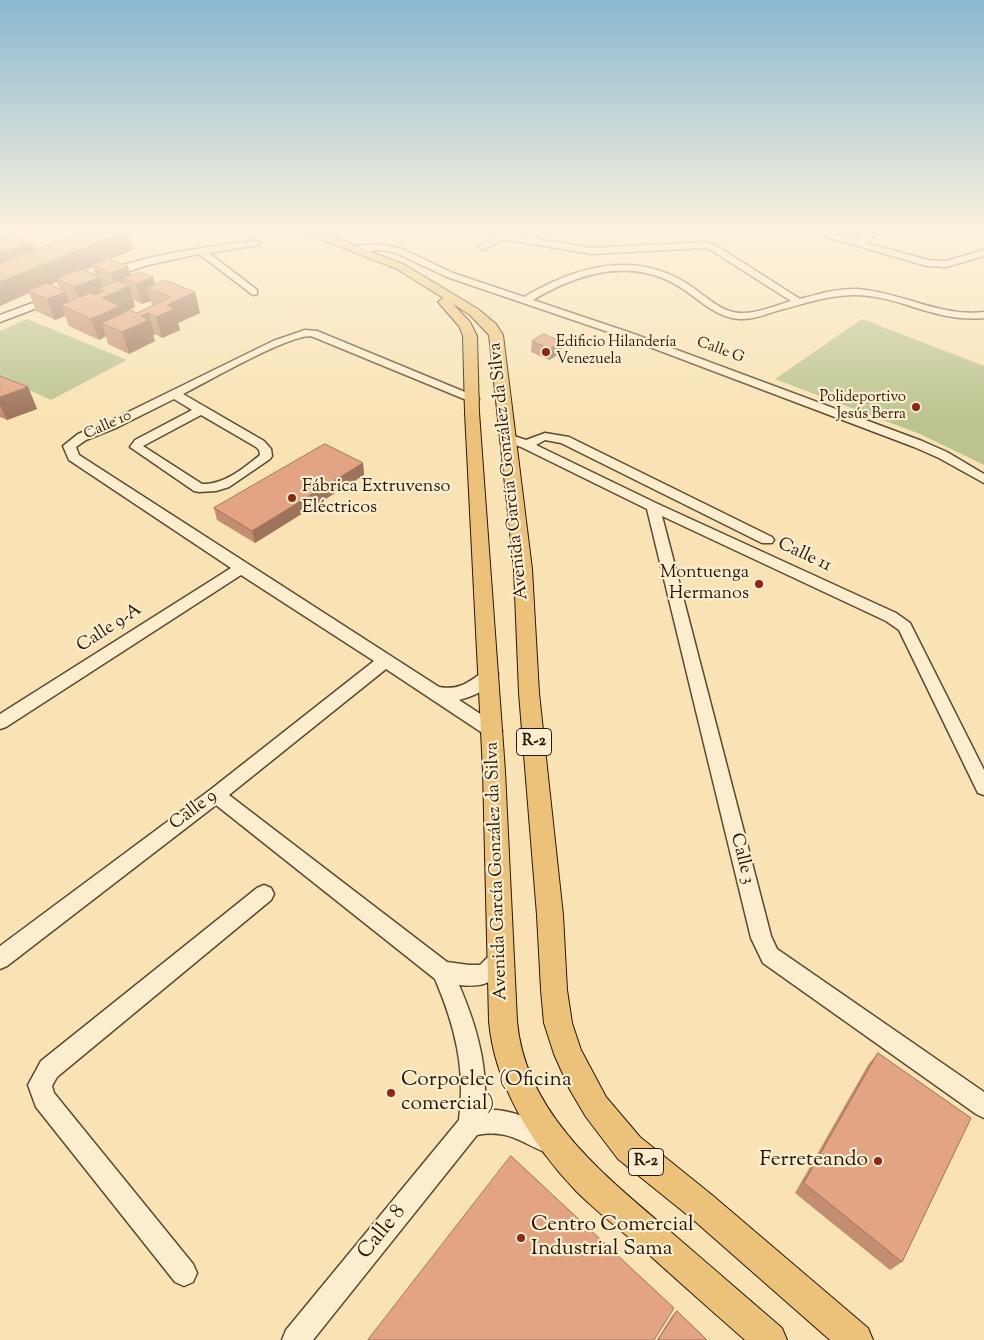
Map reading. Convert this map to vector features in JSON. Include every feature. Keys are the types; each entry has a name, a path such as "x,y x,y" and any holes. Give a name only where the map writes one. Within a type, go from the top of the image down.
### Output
{"main road":[{"name":"Avenida García González da Silva","path":"433,295 452,309 465,325 470,336 472,416 493,731 502,948 502,1016 506,1046 528,1102 568,1157 588,1180 770,1340"},
{"name":"Avenida García González da Silva","path":"445,295 484,320 495,332 498,340 504,398 494,412 517,444 529,692 550,915 554,990 558,1023 568,1054 580,1080 596,1107 629,1148 701,1206 856,1340"},
{"path":"473,399 488,405 504,398"},
{"path":"472,416 494,412"}],"street":[{"path":"0,319 60,295"},
{"name":"Calle G","path":"509,295 648,342 909,441 942,455 984,479"},
{"path":"526,300 535,295"},
{"path":"697,295 716,308 728,314 740,316 752,315 800,302 840,295"},
{"path":"788,295 800,302"},
{"path":"875,295 966,318 984,316"},
{"name":"Calle 10","path":"473,399 313,333 305,332 277,343 174,395 75,440 69,446 69,450 73,457 81,463 493,731"},
{"path":"174,395 201,410 260,444 264,450 266,456 225,485 207,490 199,488 136,447 201,410"},
{"path":"517,444 544,436 565,440 767,540"},
{"name":"Calle 11","path":"517,444 891,617 905,627 984,788"},
{"name":"Calle 3","path":"653,507 761,938 770,956 984,1106"},
{"name":"Calle 9-A","path":"0,722 241,568"},
{"name":"Calle 9","path":"0,959 216,795 386,660"},
{"path":"435,693 457,695 466,692 484,682 490,674"},
{"path":"216,795 443,972 462,1015 471,1062 474,1094 470,1125 486,1121 504,1120 518,1125 550,1142 568,1157"},
{"path":"184,1273 44,1099 40,1084 49,1069 264,894"},
{"path":"443,972 473,976 488,973 496,964 502,948"},
{"name":"Calle 8","path":"296,1340 470,1125"}],"green space":[{"path":"27,319 127,360 51,400 0,377 0,331"},
{"name":"Polideportivo Jesús Berra","path":"862,319 984,366 984,465 920,434 775,379"}],"building":[{"path":"36,295 59,295 47,299"},
{"path":"86,295 110,295 102,298 120,306 91,319 61,305"},
{"path":"164,295 190,295 167,305 174,309 156,317 148,313 141,316 149,320 122,332 102,323 130,310 137,313 171,297"},
{"path":"544,334 562,342 549,349 532,341"},
{"path":"0,376 28,387 0,397"},
{"name":"Fábrica Extruvenso Eléctricos","path":"325,444 363,463 252,531 214,508"},
{"name":"Ferreteando","path":"878,1053 971,1118 902,1262 804,1183"},
{"name":"Centro Comercial Industrial Sama","path":"511,1156 674,1308 654,1340 368,1340"},
{"path":"677,1311 707,1340 658,1340"}],"place":[{"name":"Edificio Hilandería Venezuela","path":"546,352"},
{"name":"Polideportivo Jesús Berra","path":"916,407"},
{"name":"Fábrica Extruvenso Eléctricos","path":"292,498"},
{"name":"Montuenga Hermanos","path":"759,584"},
{"name":"Corpoelec (Oficina comercial)","path":"391,1093"},
{"name":"Ferreteando","path":"878,1161"},
{"name":"Centro Comercial Industrial Sama","path":"521,1238"}]}
